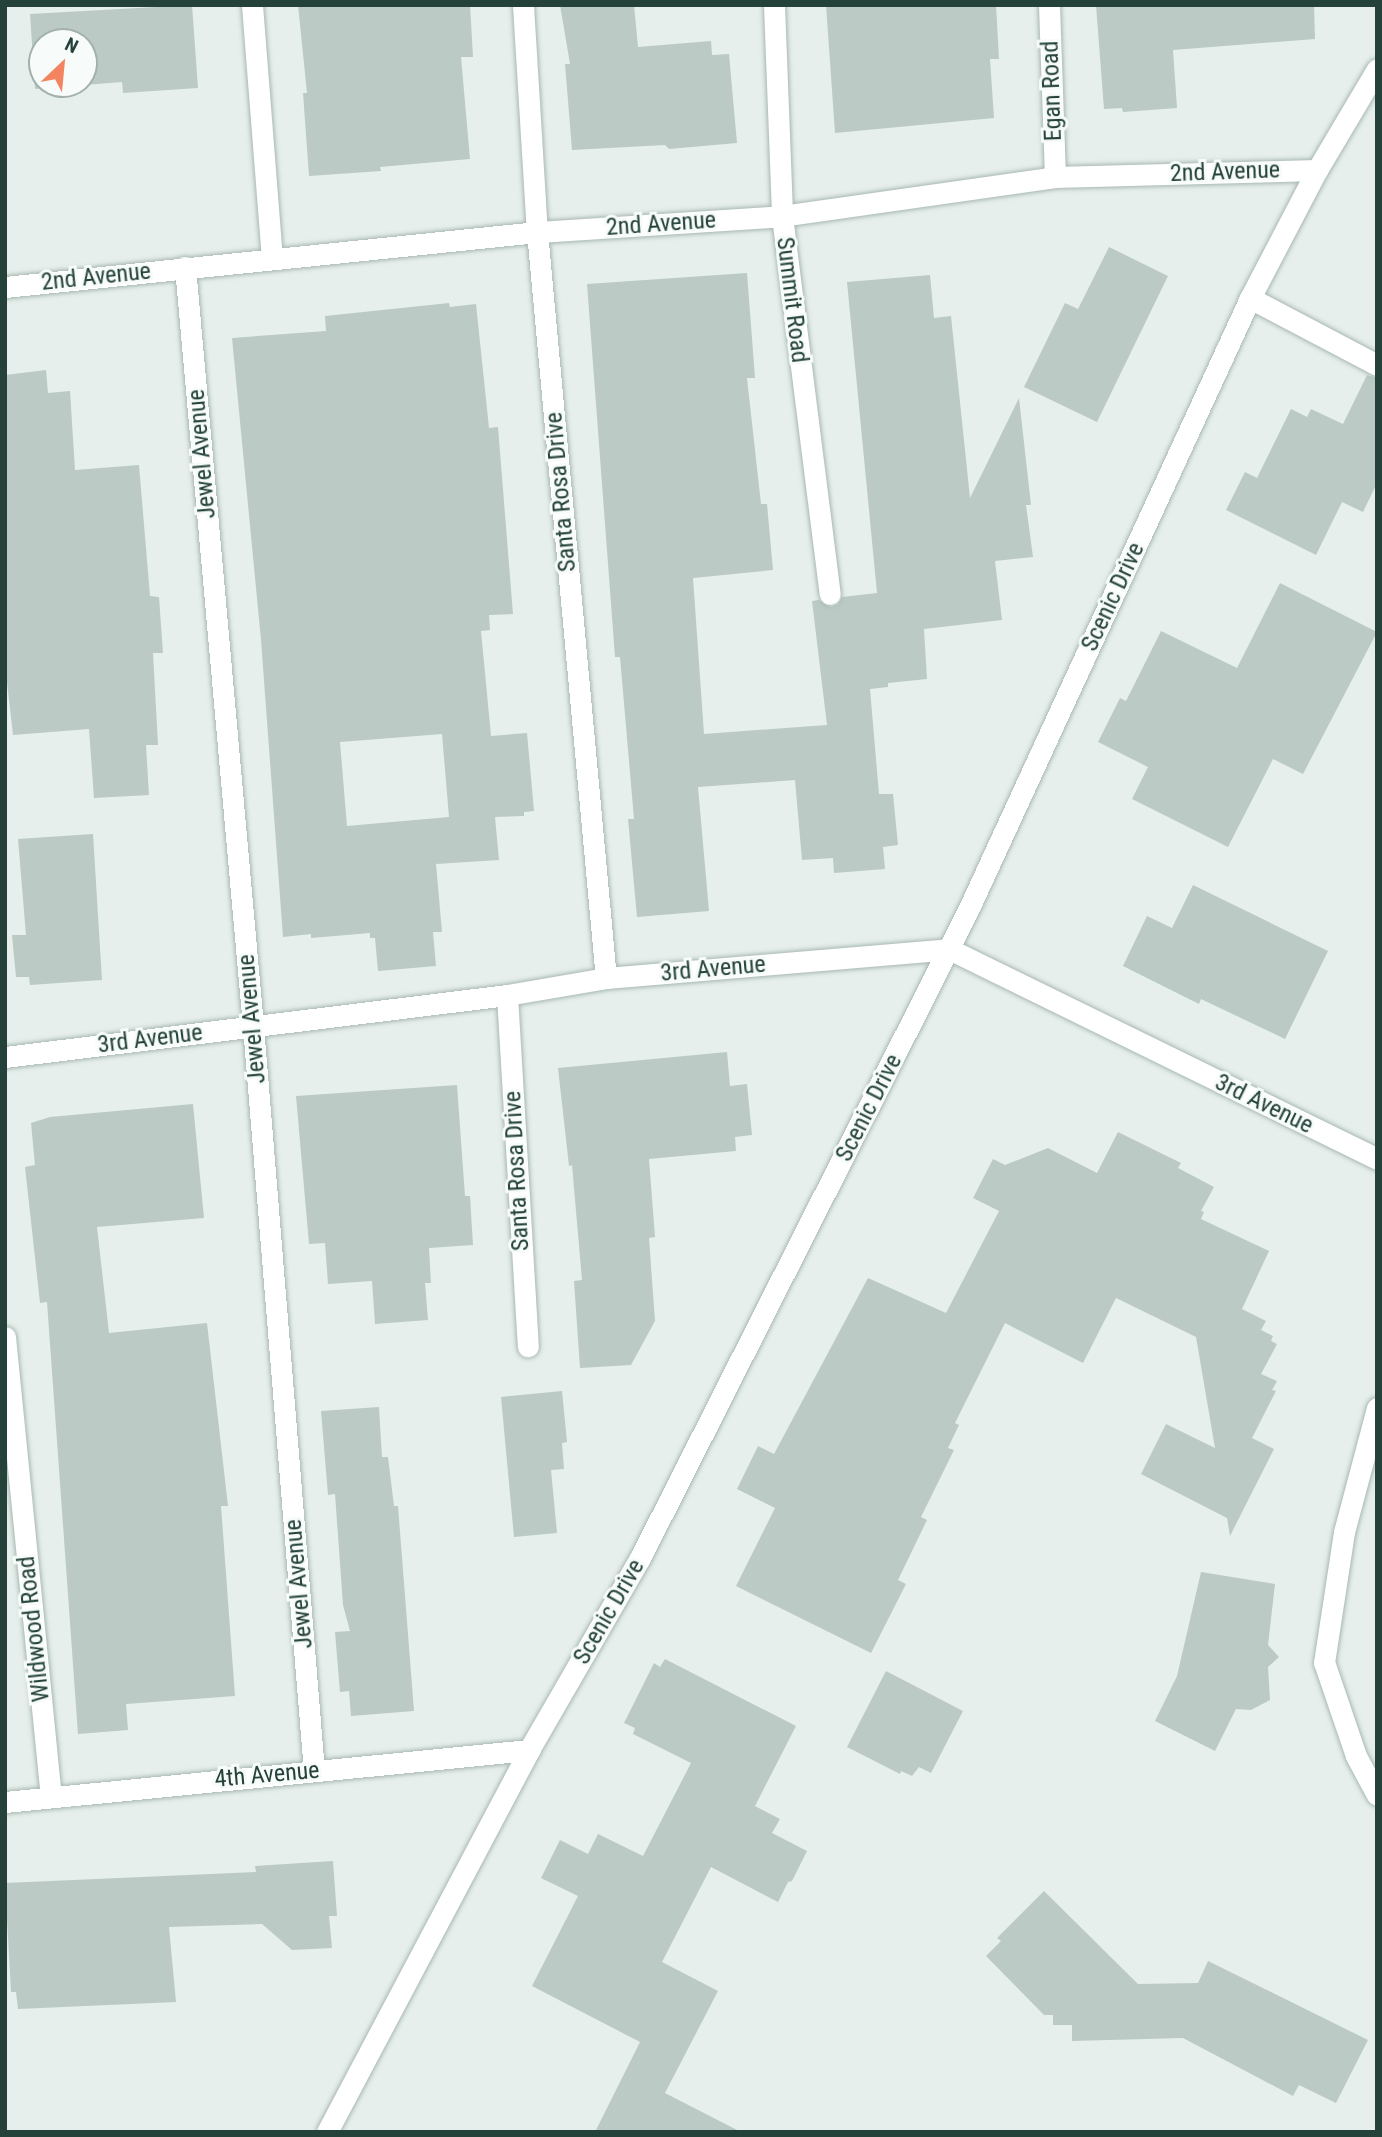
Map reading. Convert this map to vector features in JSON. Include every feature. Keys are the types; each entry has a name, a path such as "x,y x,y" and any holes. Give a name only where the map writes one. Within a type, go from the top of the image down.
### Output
{"street":[{"path":"252,5 272,258"},
{"name":"Santa Rosa Drive","path":"523,5 537,232 606,978"},
{"name":"Summit Road","path":"774,5 782,216 830,594"},
{"name":"Egan Road","path":"1049,5 1055,177"},
{"name":"Scenic Drive","path":"327,2132 529,1750 640,1558 949,949 1250,298 1317,170 1377,69"},
{"name":"2nd Avenue","path":"5,287 537,232 782,216 1055,177 1317,170"},
{"name":"Jewel Avenue","path":"185,267 253,1026 314,1771"},
{"path":"1250,298 1377,365"},
{"name":"3rd Avenue","path":"5,1057 507,995 606,978 949,949 1377,1159"},
{"name":"Santa Rosa Drive","path":"507,995 527,1346"},
{"name":"Wildwood Road","path":"5,1337 51,1796"},
{"path":"1377,1408 1344,1532 1324,1662 1356,1756 1377,1795"},
{"name":"4th Avenue","path":"5,1802 529,1750"}],"building":[{"path":"192,5 198,88 123,93 122,82 98,84 98,28 31,28 30,14"},
{"path":"298,5 470,5 473,57 461,57 470,159 380,167 381,171 309,176 303,93 307,93"},
{"path":"560,5 634,5 638,47 711,41 712,55 729,54 737,143 669,149 665,145 572,150 565,64 570,64"},
{"path":"826,5 996,5 999,59 990,59 994,118 835,133"},
{"path":"1096,5 1314,5 1315,39 1173,50 1177,108 1123,112 1122,108 1104,109"},
{"path":"1109,247 1168,276 1097,422 1024,387 1065,303 1078,309"},
{"path":"747,273 755,378 747,378 761,504 767,504 773,570 693,578 704,734 827,725 812,601 819,600 831,607 838,604 842,597 877,593 847,282 930,275 934,318 951,316 970,498 1019,398 1031,505 1026,505 1033,557 995,561 1002,620 924,629 927,679 888,683 888,687 870,689 879,794 893,794 898,845 883,847 885,869 834,873 833,858 802,860 795,780 698,787 709,911 637,917 628,819 634,819 620,657 615,657 587,284"},
{"path":"449,303 450,307 476,304 489,428 498,427 513,614 489,615 490,630 481,631 491,736 527,733 534,811 524,812 524,816 495,817 499,860 436,864 442,932 433,932 436,966 378,971 375,938 370,938 370,933 311,938 311,934 283,937 261,640 232,338 326,331 325,316","holes":["442,734 449,817 347,826 340,742"]},
{"path":"46,370 48,393 70,391 75,470 139,465 150,596 159,597 163,653 153,653 158,745 146,745 149,795 94,798 89,729 13,735 5,665 5,375"},
{"path":"1367,375 1377,378 1377,483 1363,512 1342,502 1316,555 1226,510 1245,472 1257,478 1291,409 1307,417 1311,409 1343,424"},
{"path":"1280,583 1377,632 1303,774 1273,759 1228,847 1132,799 1148,767 1098,742 1120,698 1126,701 1161,631 1237,668"},
{"path":"93,834 102,980 30,985 29,977 16,977 12,935 26,935 18,839"},
{"path":"1193,885 1328,951 1285,1039 1201,999 1199,1004 1123,966 1147,916 1172,928"},
{"path":"727,1052 730,1086 747,1084 752,1135 735,1137 736,1151 649,1159 655,1237 649,1238 655,1321 631,1365 580,1368 574,1281 582,1280 572,1165 569,1166 558,1068"},
{"path":"457,1085 465,1196 470,1196 473,1245 429,1248 431,1283 425,1283 428,1320 375,1324 372,1281 328,1284 325,1243 309,1244 296,1096"},
{"path":"193,1104 204,1218 97,1227 109,1333 207,1323 228,1506 221,1506 235,1696 126,1704 128,1730 78,1734 47,1302 40,1303 25,1167 35,1165 31,1123 50,1117"},
{"path":"1118,1132 1181,1163 1178,1168 1214,1187 1201,1211 1204,1212 1201,1219 1269,1251 1242,1309 1266,1321 1261,1330 1273,1336 1271,1341 1277,1344 1261,1374 1277,1381 1272,1390 1276,1391 1252,1438 1274,1449 1230,1536 1227,1518 1141,1474 1166,1424 1215,1448 1196,1337 1116,1298 1083,1363 1005,1323 955,1423 959,1425 948,1448 954,1450 921,1517 927,1520 898,1580 906,1584 871,1653 736,1586 775,1508 737,1489 758,1446 774,1454 868,1278 946,1313 999,1211 973,1198 993,1159 1005,1165 1048,1148 1097,1173"},
{"path":"562,1391 567,1442 562,1443 564,1469 551,1470 557,1533 514,1537 501,1397"},
{"path":"379,1407 382,1457 388,1457 394,1506 398,1506 414,1711 351,1716 349,1691 340,1692 335,1632 350,1631 343,1605 335,1494 328,1495 321,1411"},
{"path":"1201,1572 1275,1584 1268,1645 1279,1657 1268,1667 1270,1700 1251,1710 1236,1709 1215,1751 1155,1721 1177,1676"},
{"path":"665,1659 796,1726 755,1806 780,1819 772,1833 807,1851 792,1881 788,1882 778,1902 711,1867 662,1962 718,1991 665,2093 741,2132 595,2132 640,2042 532,1986 578,1896 541,1878 560,1840 588,1854 598,1834 643,1856 691,1763 633,1734 635,1728 624,1723 654,1663 660,1667"},
{"path":"886,1671 963,1711 931,1773 919,1767 912,1776 901,1771 900,1774 847,1747"},
{"path":"333,1861 337,1916 329,1916 332,1948 292,1950 262,1924 169,1927 176,2002 18,2009 16,1992 11,1992 5,1883 256,1872 255,1866"},
{"path":"1044,1891 1138,1984 1198,1983 1208,1961 1368,2040 1336,2103 1299,2085 1293,2096 1183,2038 1072,2041 1072,2025 1053,2025 1053,2015 1044,2015 986,1956 1001,1941 997,1938"}]}
